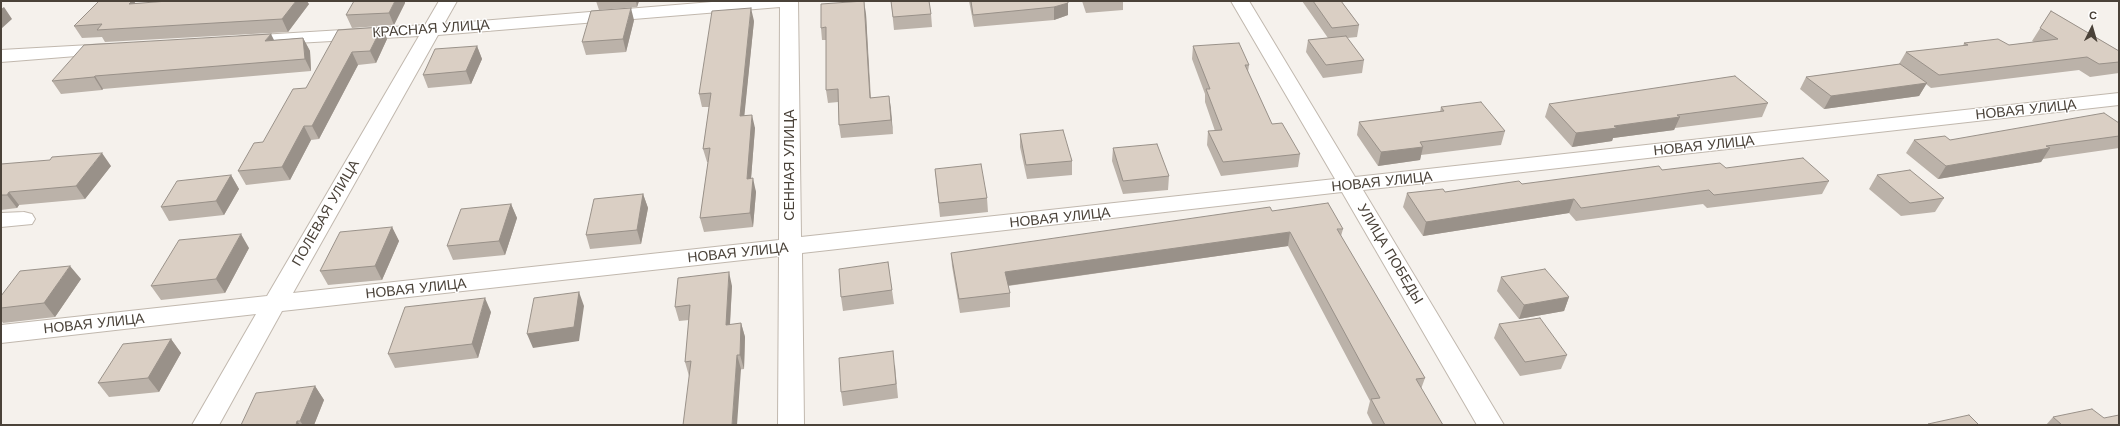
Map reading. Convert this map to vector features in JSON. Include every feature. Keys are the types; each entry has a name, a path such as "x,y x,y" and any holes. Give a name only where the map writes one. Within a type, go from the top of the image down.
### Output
{"street":[{"name":"ПОЛЕВАЯ УЛИЦА","path":"205,425 448,1"},
{"name":"КРАСНАЯ УЛИЦА","path":"224,42 431,30 789,1"},
{"name":"СЕННАЯ УЛИЦА","path":"789,1 791,425"},
{"name":"УЛИЦА ПОБЕДЫ","path":"1240,1 1491,425"},
{"path":"1,56 128,48"},
{"name":"НОВАЯ УЛИЦА","path":"1,334 1350,186 2119,99"},
{"path":"1,220 24,218"}],"building":[{"path":"99,1 132,1 129,4 168,1 296,1 282,19 97,30 102,24 74,26"},
{"path":"354,1 395,1 389,13 346,15"},
{"path":"864,1 870,98 889,96 891,120 839,125 838,89 826,90 826,27 821,28 821,4"},
{"path":"891,1 929,1 931,14 893,17"},
{"path":"971,1 1068,1 1068,3 1054,7 973,15"},
{"path":"1313,1 1341,1 1359,25 1332,28"},
{"path":"631,8 623,39 582,42 591,11"},
{"path":"751,8 740,116 752,115 747,179 753,178 750,213 700,218 710,148 703,149 711,93 699,94 712,11"},
{"path":"2051,11 2119,51 2119,62 2099,64 2087,57 1939,75 1906,52 1968,45 1964,43 1998,39 2009,45 2058,39 2040,28"},
{"path":"382,27 370,51 352,52 312,126 304,126 282,167 238,171 254,143 263,142 293,89 306,88 338,30"},
{"path":"271,34 265,41 303,38 305,59 95,76 52,81 84,45"},
{"path":"1346,36 1364,60 1326,65 1308,40"},
{"path":"1239,43 1249,65 1245,65 1272,124 1282,123 1300,154 1223,162 1208,131 1222,130 1206,89 1210,89 1193,46"},
{"path":"477,46 466,71 423,75 435,49"},
{"path":"1900,64 1927,83 1831,96 1806,77"},
{"path":"1735,76 1768,103 1677,115 1680,117 1614,126 1617,128 1576,133 1549,104"},
{"path":"1481,102 1505,131 1420,142 1423,147 1381,152 1359,122 1444,111 1441,107"},
{"path":"2104,113 2119,123 2119,136 2046,146 2050,148 1946,166 1914,140 1945,136 1950,140"},
{"path":"1063,130 1072,161 1026,165 1020,134"},
{"path":"1157,144 1169,176 1123,181 1113,148"},
{"path":"102,153 76,186 9,192 7,195 1,195 1,164 50,160 52,157"},
{"path":"1803,158 1829,181 1714,195 1709,190 1581,208 1574,199 1426,222 1407,193 1443,189 1445,192 1519,181 1522,184 1659,166 1662,170 1720,163 1726,168"},
{"path":"981,164 987,198 939,203 935,169"},
{"path":"1910,170 1944,198 1910,203 1877,175"},
{"path":"231,175 216,201 161,207 177,181"},
{"path":"643,194 637,230 586,235 594,199"},
{"path":"1328,203 1343,229 1337,229 1425,378 1416,379 1443,425 1385,425 1371,399 1380,398 1290,232 1005,272 1010,293 959,299 951,253 1270,207 1272,211"},
{"path":"511,204 499,241 447,246 461,209"},
{"path":"392,227 375,266 320,271 340,232"},
{"path":"241,234 216,279 151,286 179,240"},
{"path":"888,262 892,290 841,297 839,269"},
{"path":"70,266 44,303 1,308 1,296 20,271"},
{"path":"1545,269 1569,297 1524,305 1501,277"},
{"path":"729,272 726,325 741,323 740,355 737,355 732,425 683,425 691,361 685,362 690,305 675,307 678,278"},
{"path":"579,292 574,327 527,334 534,298"},
{"path":"485,298 472,344 388,354 405,307"},
{"path":"1540,318 1567,355 1525,362 1499,324"},
{"path":"171,339 148,378 98,383 123,344"},
{"path":"893,351 896,384 841,392 839,358"},
{"path":"315,386 300,421 297,421 296,425 241,425 256,393"},
{"path":"2092,409 2104,418 2119,415 2119,425 2062,425 2053,417"},
{"path":"1969,415 1979,425 1928,424"}]}
